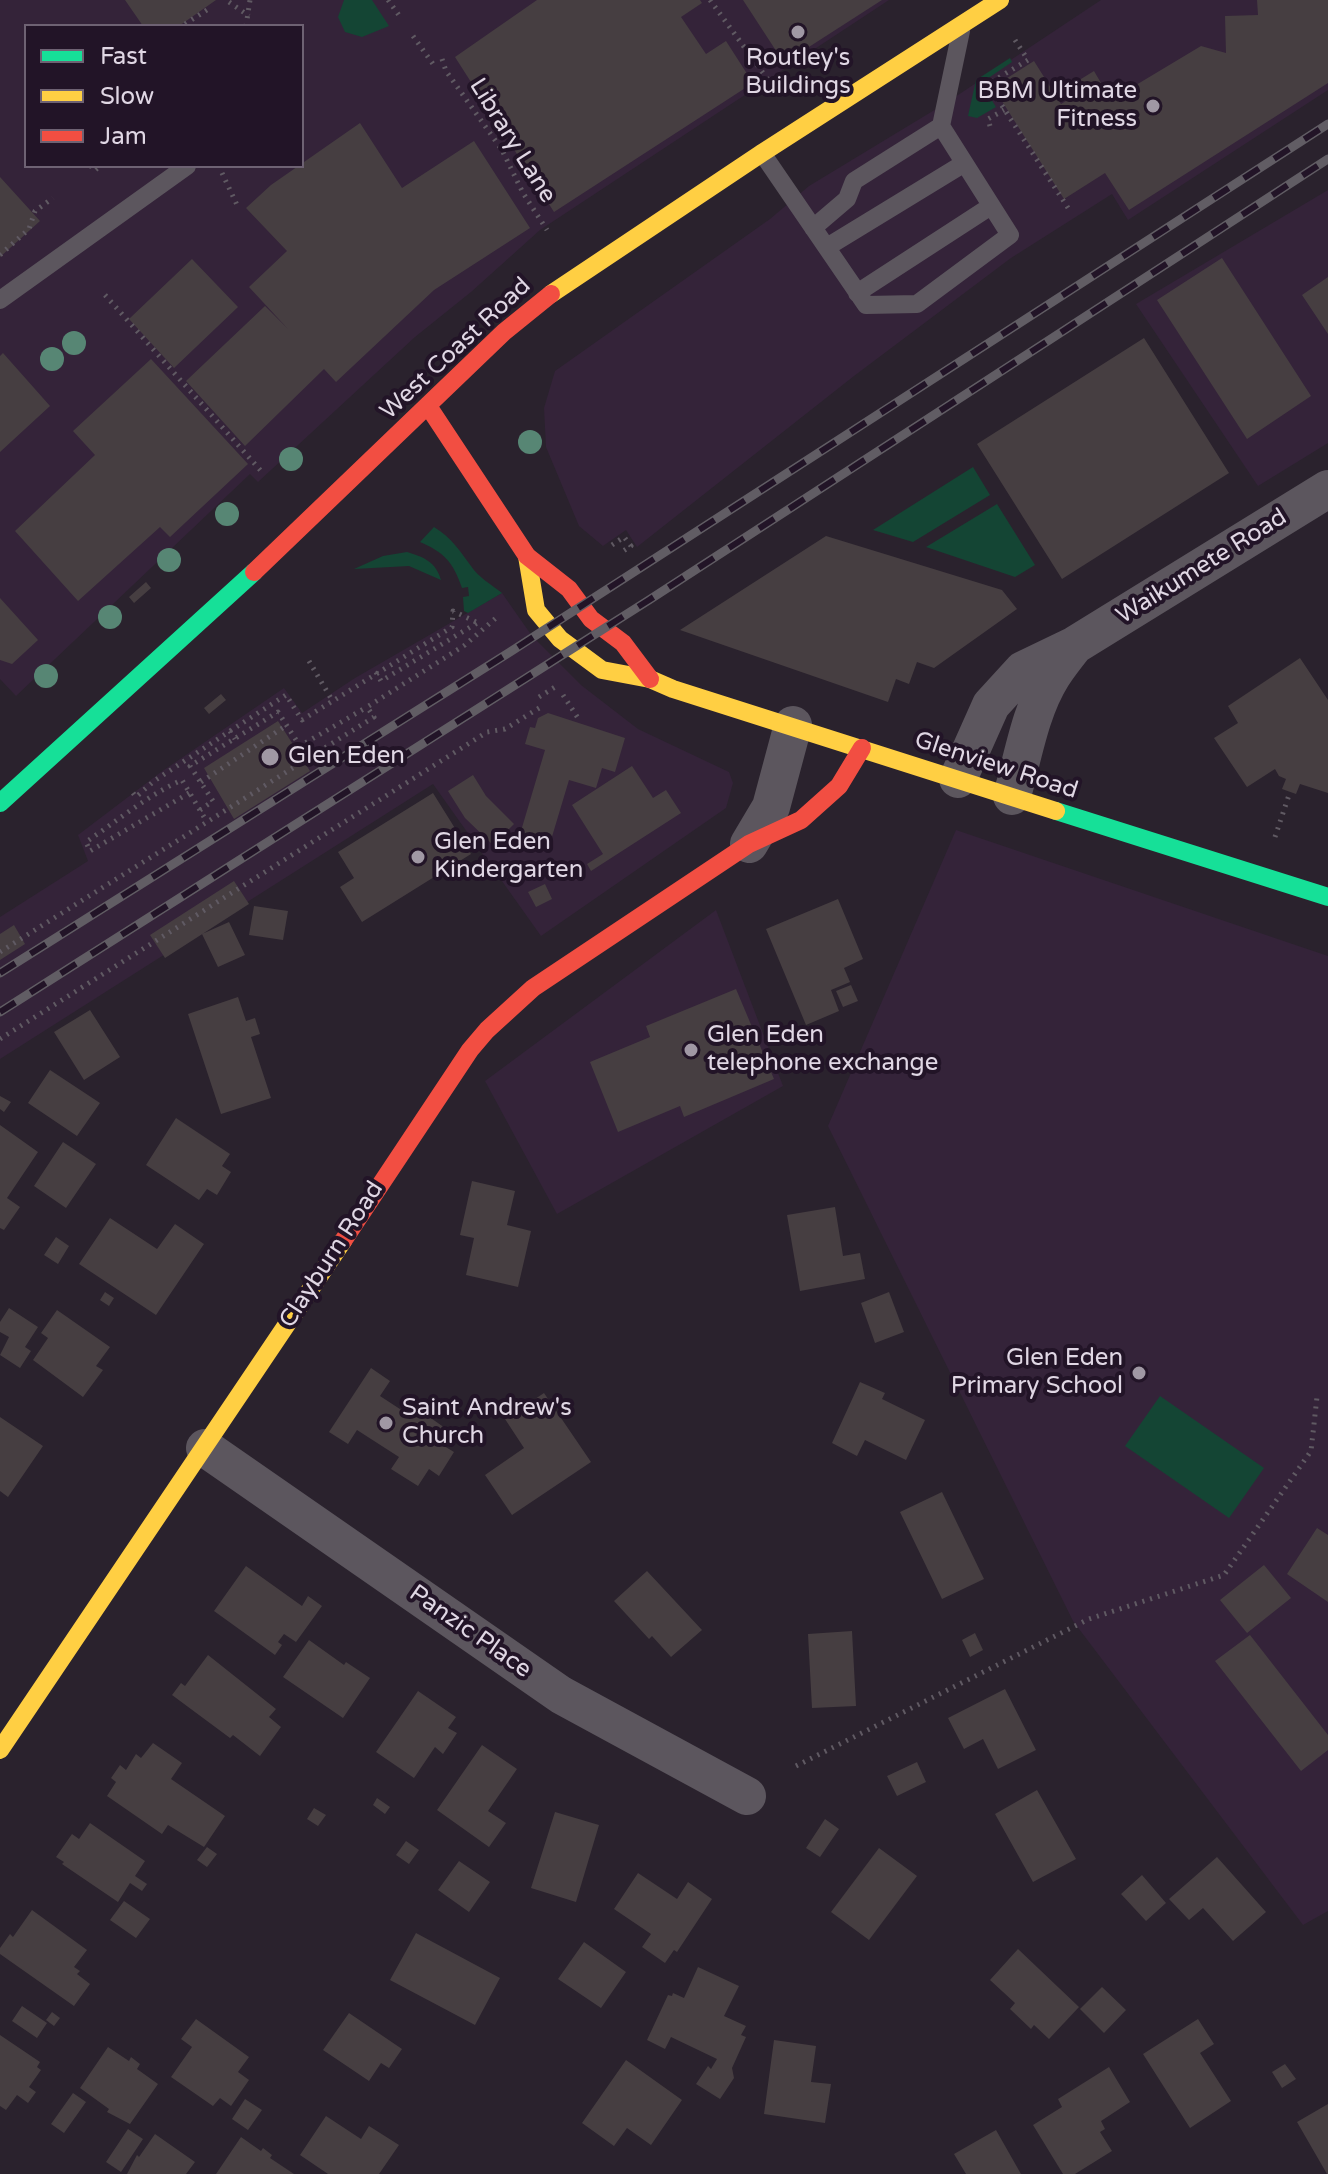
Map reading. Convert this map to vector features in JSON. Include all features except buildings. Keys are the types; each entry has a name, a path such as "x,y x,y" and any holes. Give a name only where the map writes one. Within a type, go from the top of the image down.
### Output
{"main road":[{"name":"West Coast Road","path":"0,803 308,522 504,332 542,300 762,153 1000,0"},
{"name":"Glenview Road","path":"428,406 527,556 569,589 591,619 623,643 650,679"},
{"name":"Glenview Road","path":"527,556 536,610 560,639 602,670 650,679 673,689 1328,897"},
{"name":"Clayburn Road","path":"0,1750 205,1448 436,1097 487,1030 533,988 749,844 793,824 825,801 839,786 862,748"}],"street":[{"name":"Waikumete Road","path":"958,779 991,705 1023,670 1075,645 1328,489"},
{"name":"Waikumete Road","path":"1012,796 1042,698 1051,677 1075,645"},
{"name":"Clayburn Road","path":"749,844 771,807 793,725"},
{"name":"Panzic Place","path":"205,1448 561,1695 747,1796"}],"lane":[{"path":"861,299 917,304 1010,235 941,126 962,25"},
{"path":"813,228 847,199 854,181 941,126"},
{"path":"762,153 861,299"},
{"path":"827,247 963,164"},
{"path":"0,300 184,168"},
{"path":"861,299 991,206"}],"path":[{"path":"247,24 250,0"},
{"path":"388,0 401,18"},
{"path":"710,0 771,84"},
{"path":"229,1 249,16"},
{"path":"185,24 210,8"},
{"path":"413,36 433,64"},
{"path":"1015,40 1028,60 988,84 1070,211"},
{"name":"Library Lane","path":"442,59 446,71 502,150 523,193 547,230"},
{"path":"990,126 988,119 1004,110"},
{"path":"222,173 238,207"},
{"path":"0,255 29,229 35,211 53,198"},
{"path":"105,295 262,472"},
{"path":"612,545 624,537 631,546 620,553"},
{"path":"143,805 135,795 286,695 302,720 452,627 453,611 476,622 481,629"},
{"path":"376,672 381,681 476,622"},
{"path":"200,810 213,801 190,766 278,712 300,746 465,645 491,622"},
{"path":"309,661 332,700"},
{"path":"539,697 557,685 578,718"},
{"path":"0,1039 487,732 505,729 544,705"},
{"path":"0,952 374,717 367,707"},
{"path":"201,782 287,725"},
{"path":"230,731 235,739"},
{"path":"189,793 90,851 86,842 143,805 155,793 182,780 207,822"},
{"path":"1275,840 1290,792"},
{"path":"796,1766 1089,1619 1224,1575 1311,1451 1317,1397"}],"shaded area":[{"path":"0,0 889,0 540,230 415,337 258,482 250,474 16,696 0,679"},
{"path":"1101,0 1328,0 1328,90 1128,220 1112,194 1011,258 854,376 637,547 626,530 603,546 579,526 546,447 544,408 555,371 770,219 809,186 946,103"},
{"path":"1328,190 1328,443 1258,486 1136,304"},
{"path":"502,593 532,636 581,685 638,729 729,772 733,783 726,808 541,936 433,784 0,1059 0,917 88,861 78,835 161,772 284,688 302,713 355,678"},
{"name":"Glen Eden Primary School","path":"956,830 1328,956 1328,1911 1303,1925 1073,1621 828,1126"},
{"path":"716,910 783,1086 557,1214 485,1081"}],"green space":[{"path":"344,0 372,0 389,26 362,37 345,32 338,17"},
{"path":"1010,58 1012,62 981,83 996,107 977,118 968,116 976,80"},
{"path":"973,467 990,495 913,542 873,530"},
{"path":"997,504 1035,565 1015,577 926,547"},
{"path":"434,527 450,540 477,574 502,593 468,613 464,611 463,597 469,596 468,587 462,588 455,571 442,555 420,542"},
{"path":"407,552 428,561 441,580 409,566 354,569 383,556"},
{"path":"1160,1396 1264,1468 1229,1518 1125,1446"}],"railway":[{"path":"0,973 510,652 1328,124"},
{"path":"0,1012 649,600 1328,159"}],"traffic: fast":[{"path":"0,803 254,572"},
{"path":"1056,811 1328,897"}],"traffic: slow":[{"path":"551,294 1000,0"},
{"path":"527,556 536,610 560,639 602,670 650,679 1056,811"},
{"path":"0,1750 343,1241"}],"traffic: jam":[{"path":"254,572 504,332 551,294"},
{"path":"428,406 527,556 569,589 591,619 623,643 650,679"},
{"path":"343,1241 470,1050 487,1030 533,988 749,844 801,820 839,786 862,748"}],"place":[{"name":"Routley's Buildings","path":"798,32"},
{"name":"BBM Ultimate Fitness","path":"1153,106"},
{"name":"Glen Eden","path":"270,757"},
{"name":"Glen Eden Kindergarten","path":"418,857"},
{"name":"Glen Eden telephone exchange","path":"691,1050"},
{"name":"Glen Eden Primary School","path":"1139,1373"},
{"name":"Saint Andrew's Church","path":"386,1423"}]}
